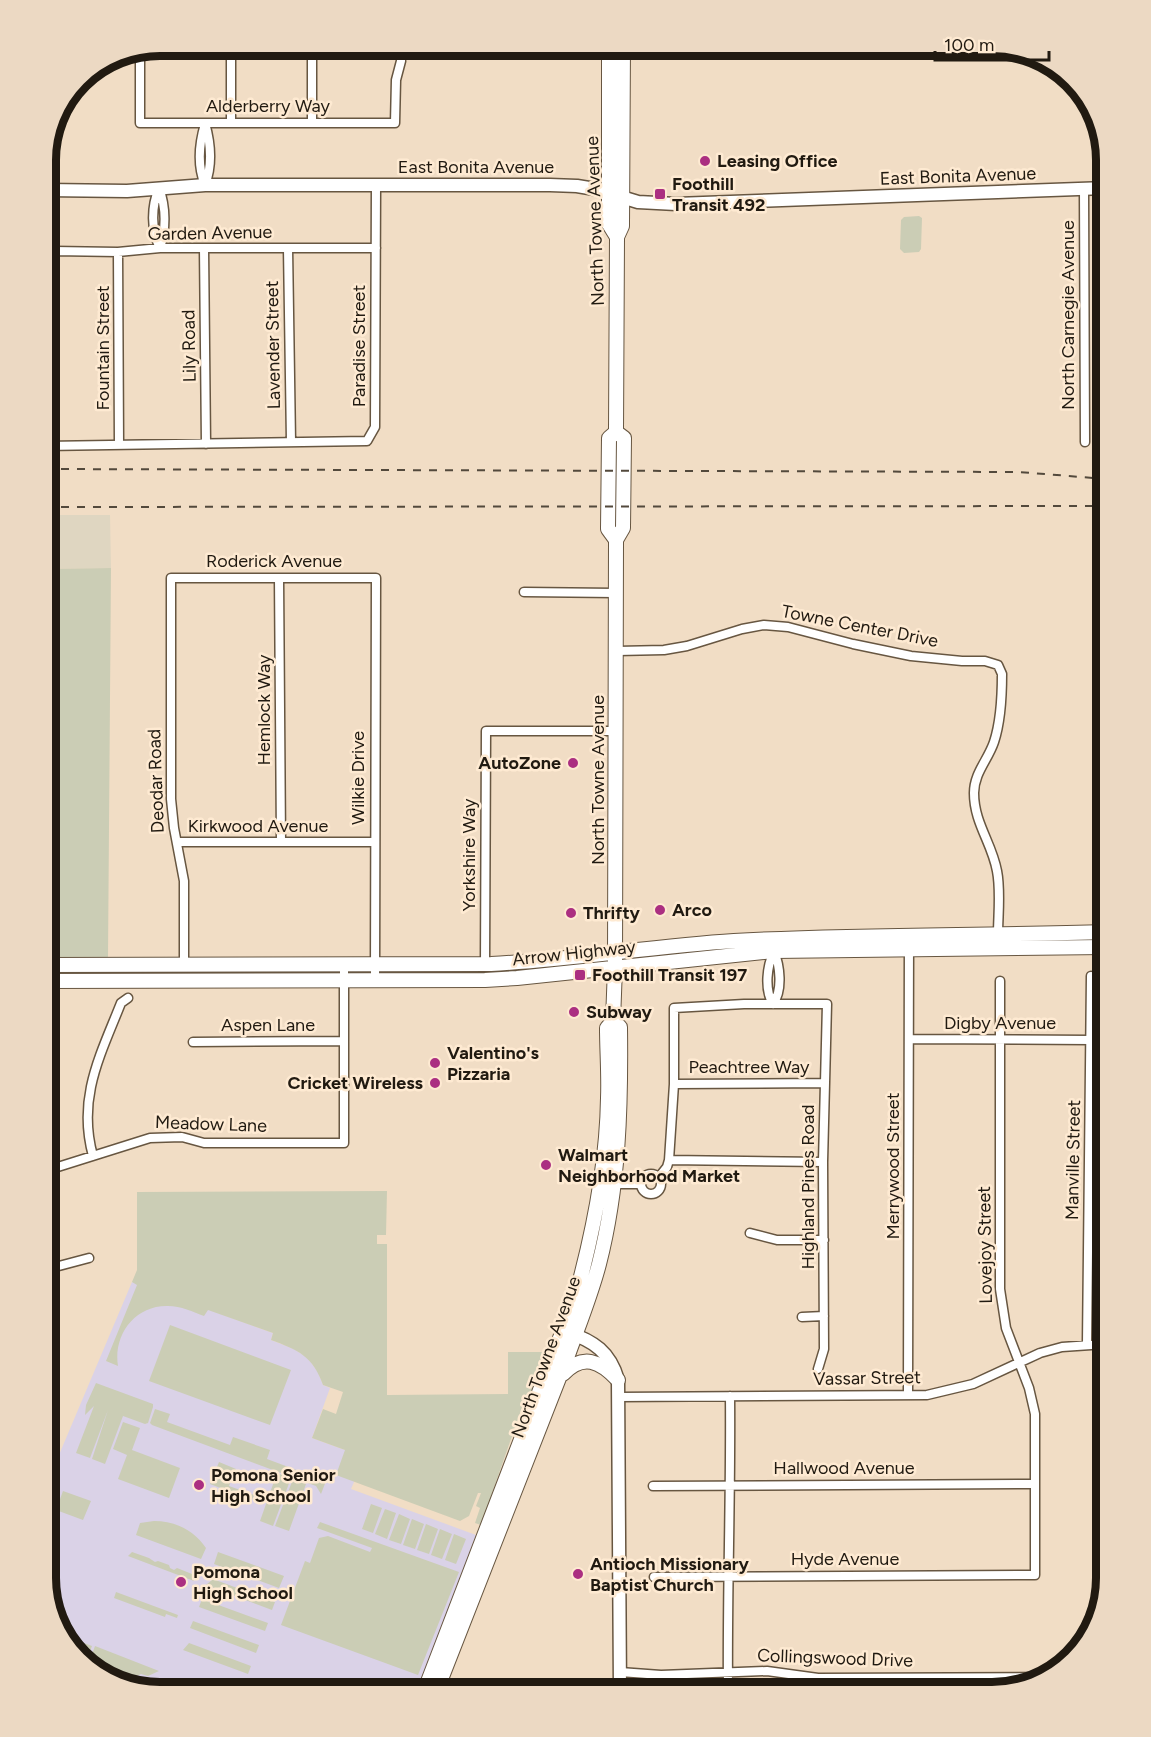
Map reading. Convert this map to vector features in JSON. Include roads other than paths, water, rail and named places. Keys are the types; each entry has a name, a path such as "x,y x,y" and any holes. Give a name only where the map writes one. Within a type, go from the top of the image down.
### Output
{"main road":[{"name":"North Towne Avenue","path":"609,56 609,224 617,237"},
{"name":"North Towne Avenue","path":"428,1681 599,1262 607,1184 607,1028 613,1021 615,967 616,540 608,529 609,438 616,432 617,237 622,226 623,198 623,56"},
{"name":"East Bonita Avenue","path":"56,190 127,190 205,185 577,186 638,202 682,204 1096,188"},
{"name":"Arrow Highway","path":"56,981 485,980 774,951 998,935 1096,932"},
{"name":"Arrow Highway","path":"56,965 485,964 542,961 733,941 1096,947"},
{"name":"Deodar Road","path":"184,965 184,981"},
{"name":"North Towne Avenue","path":"440,1681 559,1378 569,1333"},
{"path":"569,1333 592,1343 606,1355 613,1365 618,1380 620,1682"},
{"path":"559,1378 576,1363 588,1361 608,1369 618,1380"}],"street":[{"path":"231,56 231,123"},
{"path":"312,56 312,123"},
{"name":"Alderberry Way","path":"140,58 140,123 395,123 396,80 401,60"},
{"path":"205,123 211,141 210,171 205,185"},
{"name":"Paradise Street","path":"291,442 367,441 375,427 376,185"},
{"path":"159,188 164,201 164,237 160,248"},
{"name":"North Carnegie Avenue","path":"1084,189 1085,442"},
{"name":"Garden Avenue","path":"56,251 118,252 160,248 376,248"},
{"name":"Lily Road","path":"204,248 206,444"},
{"name":"Lavender Street","path":"288,248 291,442"},
{"name":"Fountain Street","path":"118,252 119,444"},
{"path":"56,446 291,442"},
{"name":"Roderick Avenue","path":"171,578 376,578"},
{"name":"Deodar Road","path":"171,578 171,800 184,881 184,965"},
{"name":"Hemlock Way","path":"279,578 281,842"},
{"name":"Wilkie Drive","path":"375,979 376,578"},
{"path":"524,592 616,593"},
{"name":"Towne Center Drive","path":"616,651 664,650 687,646 742,628 764,625 788,627 910,656 962,662 985,661 998,665 1002,674 996,734 989,753 977,773 974,789 975,810 993,854 998,873 998,935"},
{"name":"Yorkshire Way","path":"485,980 486,731 616,731"},
{"name":"Kirkwood Avenue","path":"177,842 375,842"},
{"name":"Merrywood Street","path":"908,1395 909,943"},
{"path":"640,1184 645,1193 654,1194 661,1187 659,1177 667,1167 669,1160 674,1084 674,1008 772,1004 778,996 778,963 774,951"},
{"path":"344,963 344,1041"},
{"name":"Manville Street","path":"1087,1344 1091,976"},
{"name":"Lovejoy Street","path":"1000,981 1000,1289 1006,1328 1029,1388 1035,1414 1035,1575"},
{"path":"93,1156 86,1119 89,1089 121,1003 128,998"},
{"name":"Highland Pines Road","path":"772,1004 827,1004 823,1162 825,1316 824,1349 818,1369"},
{"name":"Digby Avenue","path":"910,1039 1091,1040"},
{"name":"Aspen Lane","path":"193,1042 344,1041"},
{"name":"Meadow Lane","path":"56,1168 150,1138 165,1136 182,1137 204,1143 344,1143 344,1041"},
{"name":"Peachtree Way","path":"674,1084 824,1083"},
{"path":"669,1160 823,1162"},
{"path":"640,1184 647,1175 653,1174 659,1177"},
{"path":"607,1184 640,1184"},
{"path":"750,1233 777,1240 824,1240"},
{"path":"56,1267 89,1258"},
{"path":"802,1317 825,1316"},
{"name":"Vassar Street","path":"619,1397 908,1395 950,1391 973,1384 1040,1353 1062,1347 1096,1344"},
{"path":"728,1682 730,1396"},
{"name":"Hallwood Avenue","path":"653,1486 1035,1484"},
{"name":"Hyde Avenue","path":"654,1577 1035,1575"},
{"name":"Collingswood Drive","path":"620,1672 661,1675 766,1671 818,1678 1021,1677"}],"railway":[{"path":"56,469 1019,472 1096,478"},
{"path":"56,507 1096,506"}],"place":[{"name":"Leasing Office","path":"705,161"},
{"name":"Foothill Transit 492","path":"660,194"},
{"name":"AutoZone","path":"573,763"},
{"name":"Arco","path":"660,910"},
{"name":"Thrifty","path":"571,913"},
{"name":"Foothill Transit 197","path":"580,975"},
{"name":"Subway","path":"574,1012"},
{"name":"Valentino's Pizzaria","path":"435,1063"},
{"name":"Cricket Wireless","path":"435,1083"},
{"name":"Walmart Neighborhood Market","path":"546,1165"},
{"name":"Pomona Senior High School","path":"199,1485"},
{"name":"Antioch Missionary Baptist Church","path":"578,1574"},
{"name":"Pomona High School","path":"181,1582"}]}
